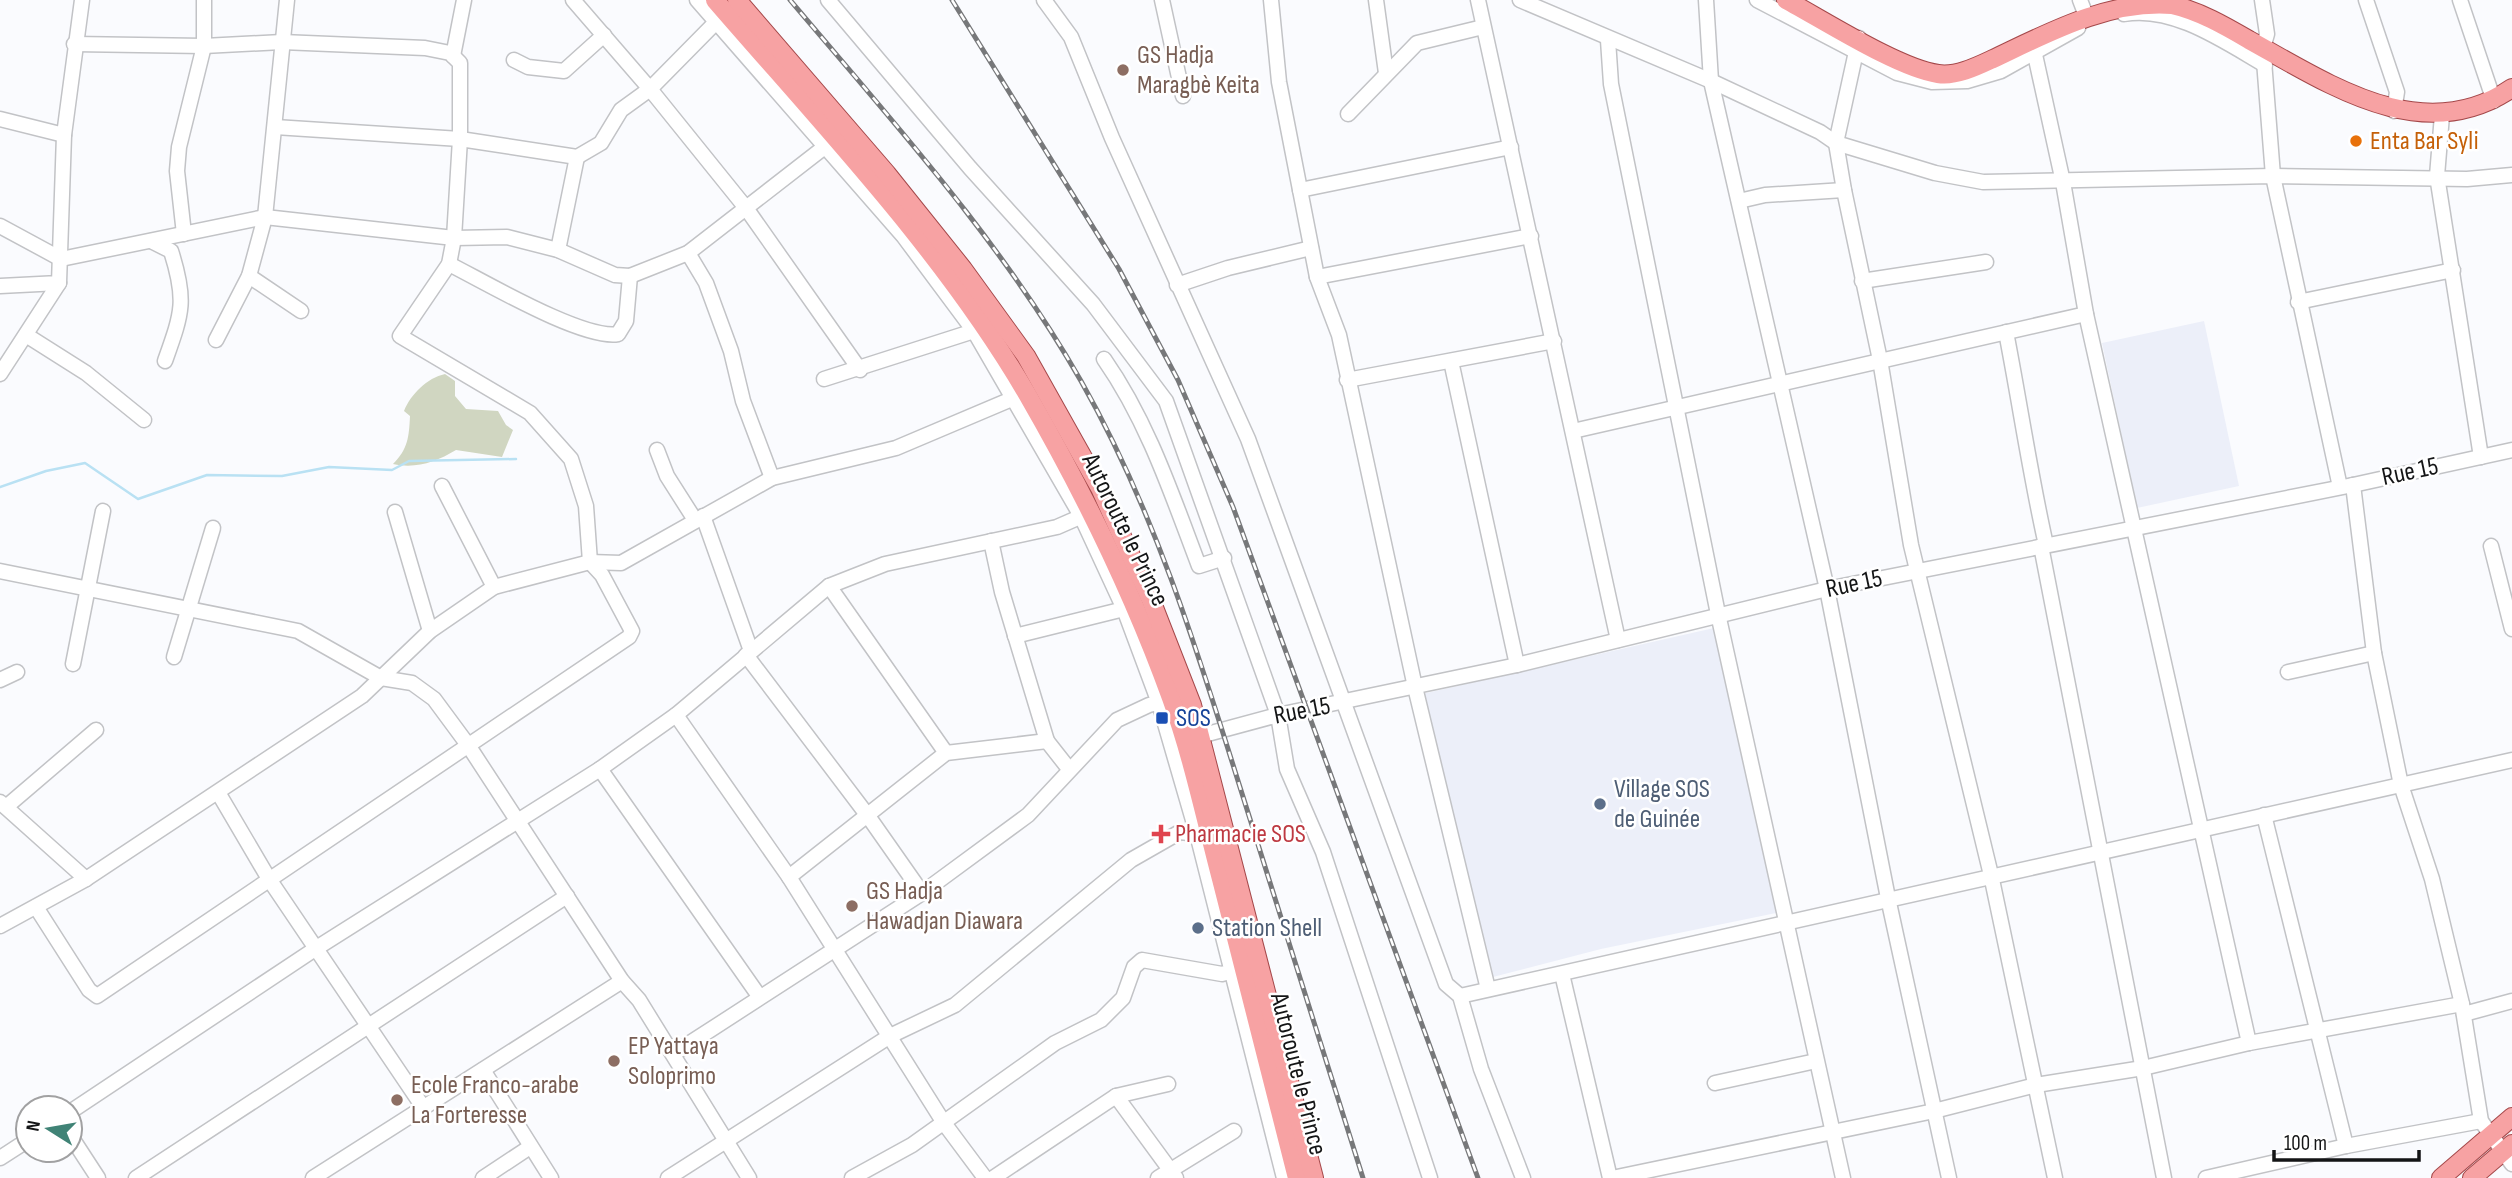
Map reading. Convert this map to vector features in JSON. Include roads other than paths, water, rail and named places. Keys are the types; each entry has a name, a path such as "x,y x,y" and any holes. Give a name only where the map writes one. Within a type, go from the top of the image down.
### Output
{"main road":[{"path":"1786,0 1858,44 1941,75 1971,69 2032,47 2083,7 2170,2 2214,20 2264,56 2394,111 2442,115 2494,101 2512,89"},
{"name":"Autoroute le Prince","path":"724,8 830,143 950,280 1020,395 1135,606 1203,831 1238,970 1297,1178"},
{"name":"Autoroute le Prince","path":"724,8 887,174 1026,356 1100,488 1151,600 1192,705 1314,1178"},
{"path":"2441,1178 2485,1128 2512,1117"},
{"path":"2472,1178 2509,1153"}],"street":[{"path":"0,374 59,283 64,135 74,44 82,0"},
{"path":"184,234 177,172 179,147 204,46 204,0"},
{"path":"216,340 249,276 265,217 287,0"},
{"path":"453,56 464,0"},
{"path":"573,0 650,89 746,208 860,370"},
{"path":"275,127 460,139 577,157 601,143 621,110 650,89 724,8 697,0"},
{"path":"828,0 970,169 1093,304 1166,401 1278,715 1287,769 1323,852 1430,1178"},
{"path":"1044,0 1071,37 1177,285 1248,439 1446,984 1460,996 1481,1069 1523,1178"},
{"path":"1162,0 1183,96"},
{"path":"1271,0 1279,82 1317,277 1339,335 1415,687 1488,989"},
{"path":"1376,0 1386,73"},
{"path":"1478,0 1555,341 1618,640"},
{"path":"1520,0 1608,40 1711,80 1820,132 1836,143 1935,173 1983,182 2273,176 2437,176 2467,179 2512,174"},
{"path":"1706,0 1711,80 1827,589 1888,898 1949,1178"},
{"path":"1757,0 1858,44 1836,143 1844,190 1880,360 1906,519 1992,875 2055,1178"},
{"path":"2262,0 2267,34 2264,56 2273,176 2298,302 2347,486 2374,653 2401,785 2432,879 2463,1009 2485,1128 2509,1153"},
{"path":"2366,0 2397,92 2394,111"},
{"path":"2460,0 2494,101"},
{"path":"2249,1043 2086,314 2063,182 2032,47 2091,21 2132,13 2167,17 2264,56"},
{"path":"1348,114 1417,43 1483,27"},
{"path":"514,60 528,67 564,71 604,35"},
{"path":"1608,40 1611,84 1718,614 1843,1178"},
{"path":"36,907 89,990 97,996 632,635 602,575 590,562 586,506 571,459 530,412 400,336 449,264 454,238 460,139 460,63 453,56 425,48 282,43 204,46 74,44"},
{"path":"2442,115 2437,176 2481,457"},
{"path":"0,119 64,135"},
{"path":"0,226 61,259 265,217 454,238 507,237 558,250 615,275 630,276 688,253 830,143 904,237 1020,395 896,448 772,478 621,562 590,562 494,587 430,631 362,696 219,794 86,879 0,926"},
{"path":"1300,190 1511,147"},
{"path":"558,250 577,157"},
{"path":"1739,201 1765,195 1844,190"},
{"path":"1317,277 1531,236"},
{"path":"151,241 171,251 180,277 181,316 165,361"},
{"path":"1177,285 1228,268 1311,248"},
{"path":"688,253 706,283 731,351 743,401 772,478"},
{"path":"1862,281 1986,262"},
{"path":"449,264 559,318 606,336 618,334 625,321 630,276"},
{"path":"2298,302 2453,270"},
{"path":"249,276 301,311"},
{"path":"0,286 59,283"},
{"path":"1573,431 2086,314"},
{"path":"824,379 860,370 974,331"},
{"path":"2006,332 2028,440 2027,463 2164,1178"},
{"path":"26,335 86,373 144,420"},
{"path":"1347,380 1555,341"},
{"path":"1104,359 1121,383 1150,439 1199,566 1224,558"},
{"path":"1451,361 1517,665"},
{"path":"657,450 667,476 699,518 749,653 922,893"},
{"name":"Rue 15","path":"1200,736 1278,715 1517,665 1827,589 2512,452"},
{"path":"442,486 494,587"},
{"path":"73,664 103,511"},
{"path":"395,512 430,631"},
{"path":"84,1103 315,949 600,769 676,715 829,586 885,565 1057,527 1086,514 1165,702 1117,720 1027,815 922,893 759,996 674,1054"},
{"path":"174,657 213,528"},
{"path":"991,541 1015,636 1047,741 1069,768"},
{"path":"2491,547 2512,629"},
{"path":"0,571 298,631 381,678 412,683 434,699 468,745 622,981 639,1000 748,1178"},
{"path":"829,586 946,753"},
{"path":"1015,636 1124,609"},
{"path":"2288,672 2374,653"},
{"path":"0,680 17,672"},
{"path":"676,715 789,877 944,1123 985,1178"},
{"path":"86,879 3,804 96,730"},
{"path":"789,877 946,753 1047,741"},
{"path":"1460,996 1785,920 2512,760"},
{"path":"600,769 759,996"},
{"path":"219,794 269,879 422,1107"},
{"path":"2264,815 2315,1031 2346,1146"},
{"path":"668,1178 890,1036 955,1005 1131,860 1180,832 1203,831"},
{"path":"136,1178 567,896"},
{"path":"852,1178 912,1145 1055,1043 1101,1020 1123,998 1134,967 1142,960 1222,974 1238,970 1284,1178"},
{"path":"1562,974 1611,1178 1934,1111 2036,1085 2143,1068 2249,1043 2512,1001"},
{"path":"313,1178 622,981"},
{"path":"1715,1083 1816,1061"},
{"path":"482,1070 551,1178"},
{"path":"993,1178 1116,1096 1168,1084"},
{"path":"1116,1096 1168,1175 1234,1130"},
{"path":"2206,1178 2346,1146 2485,1128"},
{"path":"483,1178 530,1147"},
{"path":"84,1156 98,1178"}],"waterway":[{"path":"0,487 46,471 85,463 138,499 207,475 282,476 329,467 392,470 409,461 516,459"}],"railway":[{"path":"790,0 907,138 1017,280 1081,381 1107,429 1151,528 1189,629 1363,1178"},
{"path":"952,0 1119,269 1178,380 1233,507 1478,1178"}],"place":[{"name":"GS Hadja Maragbè Keita","path":"1123,70"},
{"name":"Enta Bar Syli","path":"2356,141"},
{"name":"SOS","path":"1162,718"},
{"name":"Village SOS de Guinée","path":"1600,804"},
{"name":"Pharmacie SOS","path":"1161,834"},
{"name":"GS Hadja Hawadjan Diawara","path":"852,906"},
{"name":"Station Shell","path":"1198,928"},
{"name":"EP Yattaya Soloprimo","path":"614,1061"},
{"name":"Ecole Franco-arabe La Forteresse","path":"397,1100"}]}
